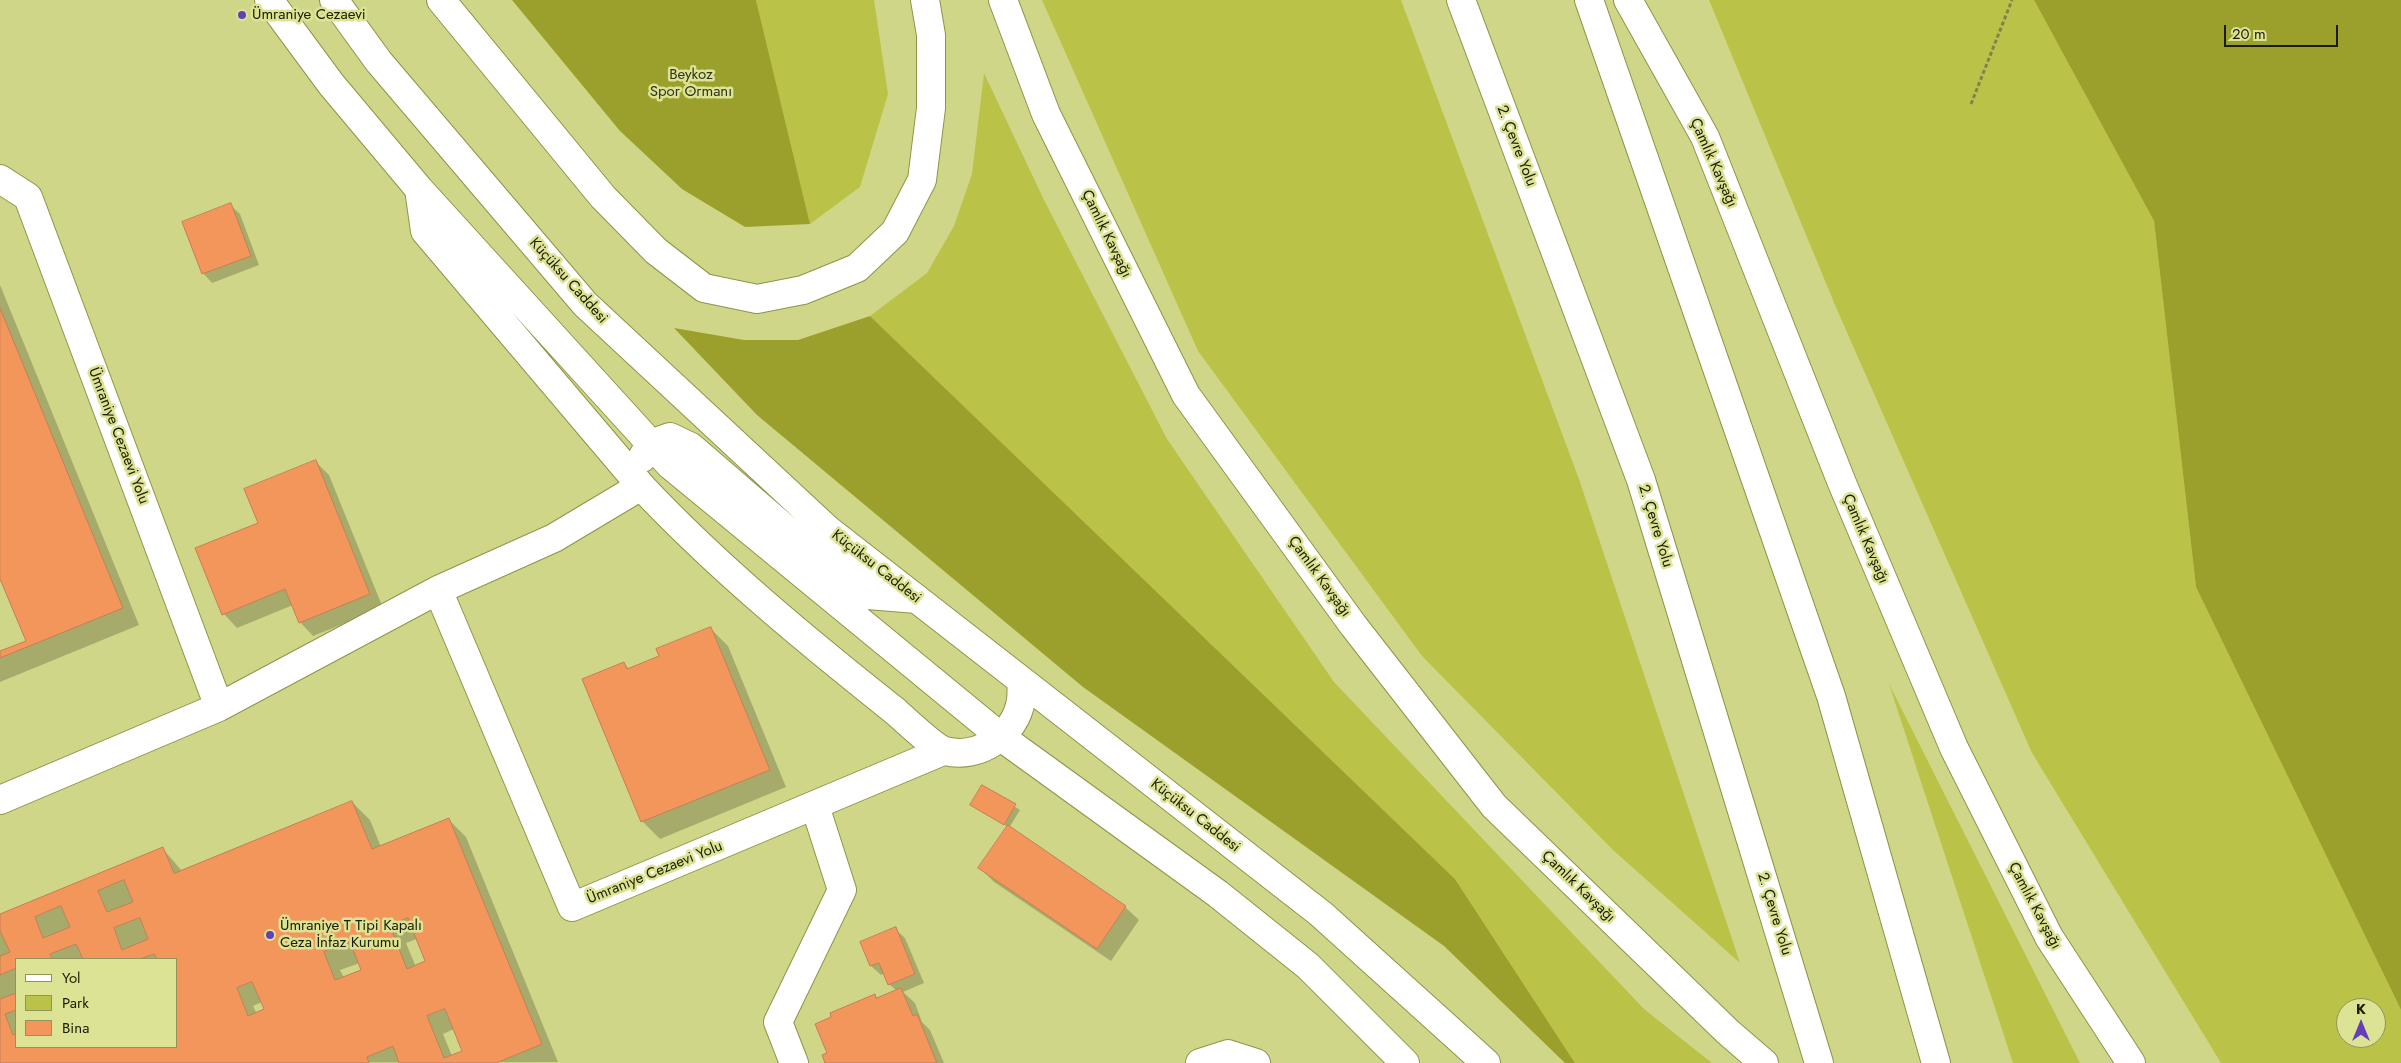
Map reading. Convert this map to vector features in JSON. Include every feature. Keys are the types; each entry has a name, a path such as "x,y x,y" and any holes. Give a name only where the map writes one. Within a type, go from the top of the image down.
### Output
{"main road":[{"path":"269,0 331,84 419,189 650,444 677,471 1001,737 1218,894 1300,960 1405,1063"},
{"name":"Küçüksu Caddesi","path":"334,0 379,62 585,304 828,529 1321,914 1486,1063"},
{"path":"441,0 603,197 656,251 704,288 757,299 803,290 857,268 895,232 922,180 931,108 931,36 925,0"},
{"name":"Çamlık Kavşağı","path":"1003,0 1046,114 1186,395 1354,625 1494,806 1728,1032 1764,1063"},
{"name":"2. Çevre Yolu","path":"1461,0 1641,480 1819,1063"},
{"path":"1589,0 1831,696 1936,1063"},
{"name":"Çamlık Kavşağı","path":"1628,0 1705,137 1842,483 1954,748 2049,937 2131,1063"},
{"name":"Ümraniye Cezaevi Yolu","path":"0,179 28,198 219,707"},
{"path":"419,189 425,231 641,486 678,525 765,604 943,751 960,752 984,748 1001,737 1014,718 1021,701 1022,681"},
{"path":"641,486 639,463 650,444 670,437 692,447 816,555 868,595 917,599"},
{"path":"0,800 219,707 438,590 554,538 641,486"},
{"name":"Ümraniye Cezaevi Yolu","path":"438,590 572,907 943,751"},
{"path":"794,1063 778,1022 842,890 815,806"},
{"path":"1200,1063 1228,1054 1256,1063"}],"path":[{"path":"1971,104 2012,0"}],"green space":[{"name":"Beykoz Spor Ormanı","path":"512,0 756,0 810,224 745,227 682,189 620,131"},
{"path":"756,0 874,0 888,94 860,187 810,224"},
{"path":"1042,0 1401,0 1580,482 1740,963 1613,850 1422,656 1198,351"},
{"path":"1709,0 2034,0 2154,221 2196,587 2401,1010 2401,1063 2221,1063 2032,753 1835,305"},
{"path":"2034,0 2401,0 2401,1010 2196,587 2154,221"},
{"path":"984,73 1044,200 1167,439 1334,682 1644,1009 1712,1063 1575,1063 1455,879 870,316 927,273 954,226 972,174"},
{"path":"870,316 1455,879 1575,1063 1565,1063 1444,946 1083,687 757,415 674,328 744,340 798,340"},
{"path":"1889,684 2080,1063 2013,1063"}],"building":[{"path":"231,203 251,256 202,274 182,222"},
{"path":"0,308 123,608 0,658 0,651 26,641 0,579"},
{"path":"316,460 370,594 299,623 285,589 222,615 195,548 258,523 244,489"},
{"path":"711,627 770,770 641,822 582,679 624,662 627,669 659,656 656,649"},
{"path":"982,785 1016,804 1004,825 970,805"},
{"name":"Ümraniye T Tipi Kapalı Ceza İnfaz Kurumu","path":"352,801 372,849 449,818 542,1044 496,1063 399,1063 393,1046 367,1057 369,1063 0,1063 0,999 15,993 15,1010 5,1014 13,1035 15,1034 15,1048 178,1048 178,958 156,958 154,954 143,958 83,958 76,944 50,954 52,958 15,958 15,968 0,975 0,956 10,952 0,931 0,914 163,847 174,873","holes":["124,880 133,902 107,912 98,891","61,906 70,927 43,938 35,917","140,918 148,939 122,950 114,928","408,918 425,961 407,969 390,926","350,942 361,970 335,980 324,952","252,982 264,1009 248,1016 237,988","445,1009 462,1051 444,1058 427,1016"]},
{"path":"1008,825 1126,906 1097,949 978,868"},
{"path":"896,927 915,974 888,985 879,963 870,966 860,942"},
{"path":"901,988 913,1016 917,1014 937,1063 825,1063 822,1055 827,1053 815,1024 831,1017 830,1013 875,994 876,998"}],"place":[{"name":"Ümraniye Cezaevi","path":"242,15"},
{"name":"Ümraniye T Tipi Kapalı Ceza İnfaz Kurumu","path":"270,935"}]}
